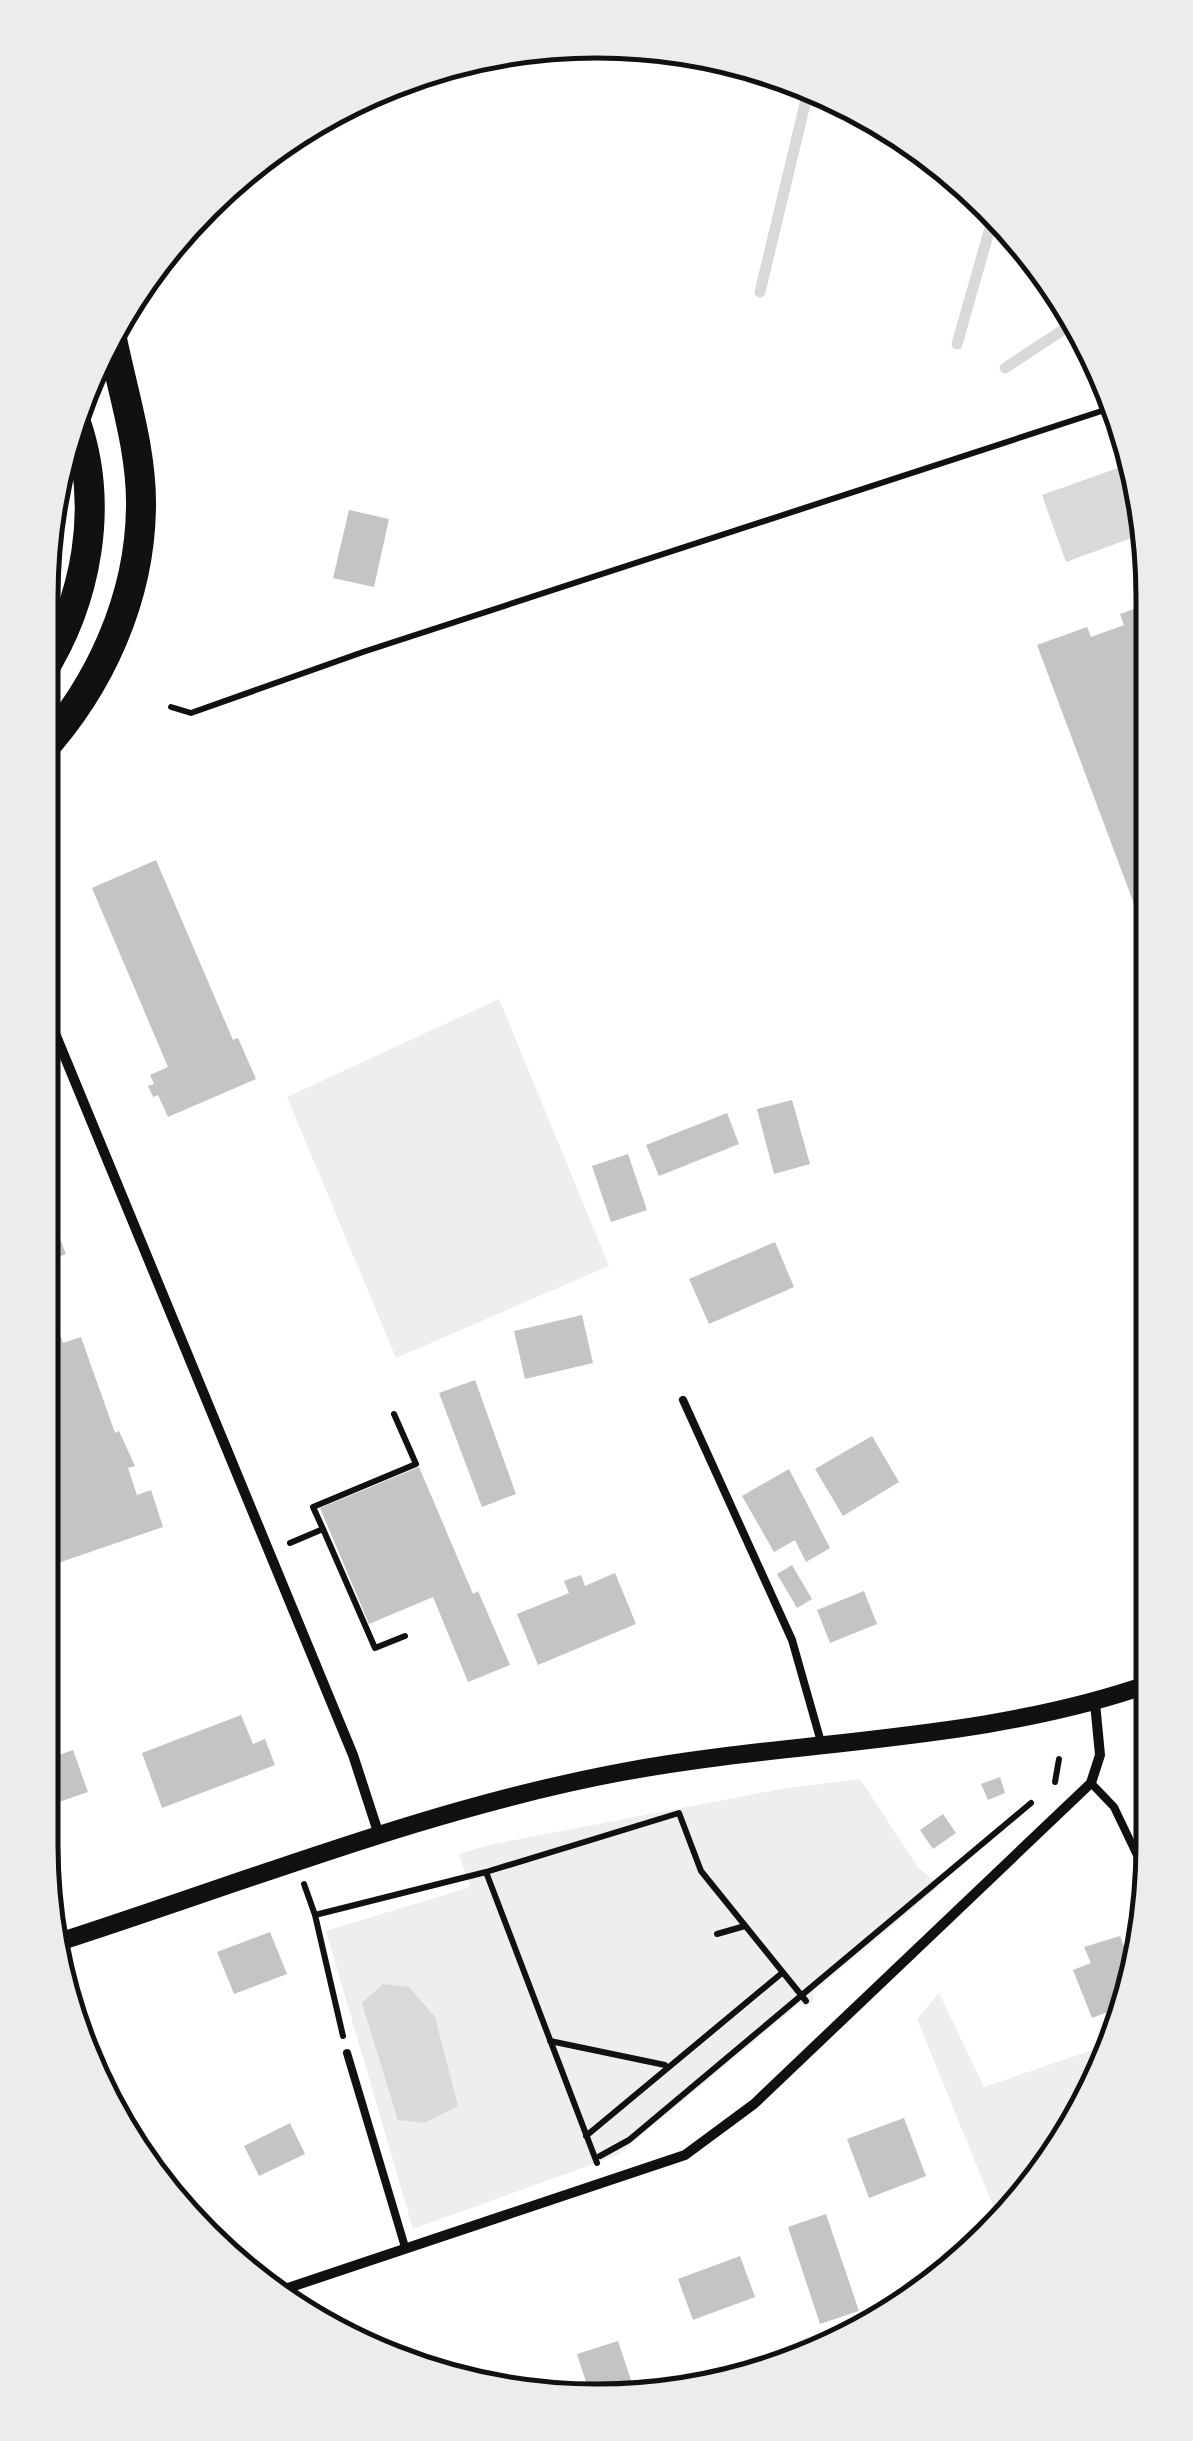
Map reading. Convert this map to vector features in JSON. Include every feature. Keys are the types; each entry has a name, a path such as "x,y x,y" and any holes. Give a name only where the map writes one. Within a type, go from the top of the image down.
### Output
{"highway":[{"path":"58,732 101,668 124,607 134,565 141,508 138,463 115,354"},
{"path":"58,647 76,605 89,542 88,483 80,444"}],"street":[{"path":"58,1041 353,1755 378,1836"},
{"path":"66,1940 378,1836 506,1798 624,1772 1043,1716 1136,1689"},
{"path":"290,2288 685,2155 754,2104 1091,1784 1100,1755 1095,1703"}],"lane":[{"path":"683,1400 792,1640 822,1747"},
{"path":"1091,1784 1114,1807 1136,1852"},
{"path":"348,2053 406,2247"}],"path":[{"path":"171,707 191,713 364,652 1102,411"},
{"path":"394,1414 416,1464 313,1507 375,1648 405,1636"},
{"path":"300,1539 322,1529"},
{"path":"1053,1786 1059,1759"},
{"path":"595,2158 630,2140 1040,1796"},
{"path":"315,1915 486,1872 679,1813 701,1871 803,1998"},
{"path":"486,1872 604,2183"},
{"path":"304,1883 348,2053"},
{"path":"718,1934 745,1926"},
{"path":"586,2136 666,2065 782,1972"},
{"path":"549,2041 666,2065"}],"shaded area":[{"path":"1119,467 1132,538 1066,562 1042,495"},
{"path":"499,999 609,1266 396,1358 287,1097"},
{"path":"860,1779 918,1867 940,1886 812,1993 814,2000 806,2007 799,2004 618,2155 413,2229 326,1931 470,1887 459,1854 489,1845 781,1789"},
{"path":"383,1984 409,1987 435,2017 458,2106 424,2123 398,2120 362,2003"},
{"path":"939,1993 984,2087 1095,2049 1045,2144 994,2209 917,2019"}],"building":[{"path":"349,510 389,519 374,587 333,578"},
{"path":"1136,608 1136,909 1037,645 1087,627 1091,637 1124,625 1120,614"},
{"path":"156,860 233,1040 238,1038 256,1079 168,1117 158,1095 153,1097 148,1086 154,1084 150,1075 168,1067 92,888"},
{"path":"792,1100 810,1164 774,1174 757,1109"},
{"path":"727,1113 739,1144 659,1176 646,1145"},
{"path":"628,1154 647,1210 611,1222 592,1166"},
{"path":"58,1234 66,1254 58,1257"},
{"path":"775,1242 794,1287 709,1324 689,1279"},
{"path":"582,1315 593,1363 525,1379 514,1331"},
{"path":"58,1330 63,1343 81,1337 115,1433 119,1431 135,1466 128,1468 137,1495 151,1490 163,1527 58,1563"},
{"path":"475,1380 516,1494 482,1507 439,1393"},
{"path":"872,1436 899,1482 843,1516 815,1469"},
{"path":"419,1467 473,1594 478,1591 510,1665 468,1682 433,1597 369,1624 320,1508"},
{"path":"789,1469 830,1548 806,1562 795,1540 774,1552 742,1496"},
{"path":"792,1565 812,1599 797,1608 777,1574"},
{"path":"615,1573 636,1624 538,1665 517,1614 569,1593 564,1581 581,1575 585,1586"},
{"path":"864,1591 877,1624 830,1643 817,1610"},
{"path":"241,1715 253,1744 265,1739 275,1765 162,1808 142,1753"},
{"path":"73,1750 88,1792 59,1802 58,1755"},
{"path":"1000,1777 1005,1793 988,1800 981,1784"},
{"path":"943,1814 956,1833 933,1849 920,1830"},
{"path":"270,1932 287,1974 234,1994 217,1952"},
{"path":"1120,1936 1125,1949 1109,2012 1092,2018 1073,1970 1091,1963 1084,1947"},
{"path":"904,2118 926,2176 869,2198 847,2139"},
{"path":"290,2123 305,2154 259,2176 244,2146"},
{"path":"826,2214 859,2311 820,2324 788,2227"},
{"path":"740,2256 755,2297 693,2320 678,2279"},
{"path":"618,2341 632,2382 587,2383 577,2354"}],"waterway":[{"path":"760,292 806,100"},
{"path":"957,344 990,228"},
{"path":"1005,368 1064,329"}]}
